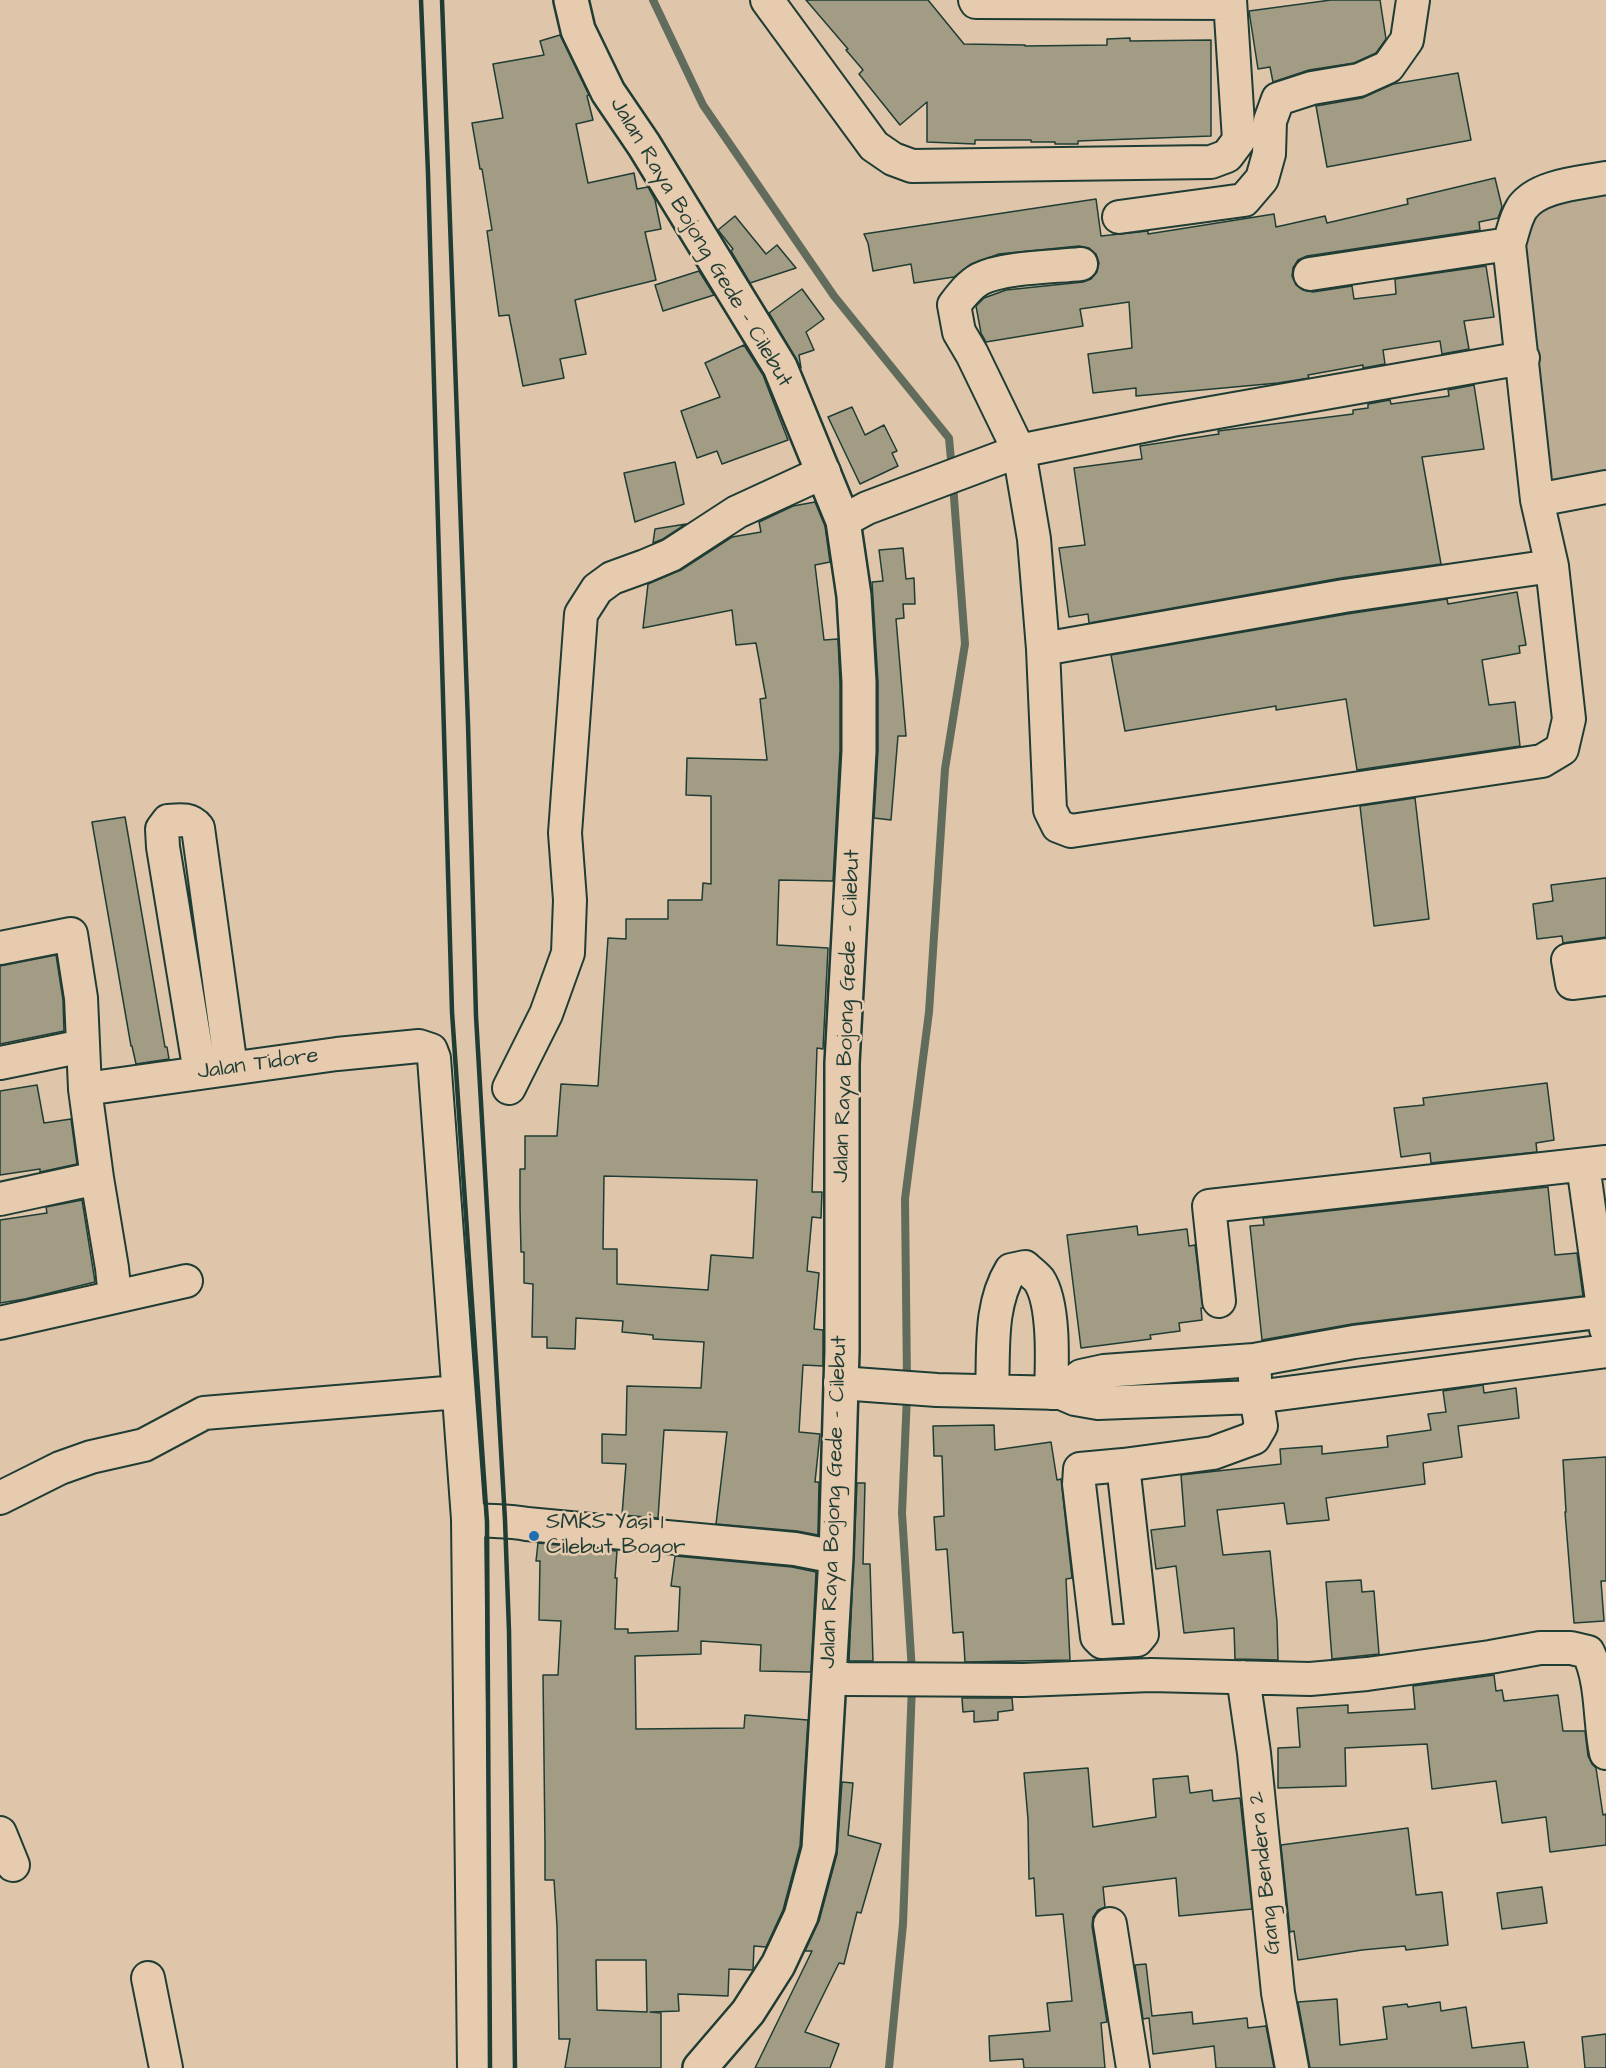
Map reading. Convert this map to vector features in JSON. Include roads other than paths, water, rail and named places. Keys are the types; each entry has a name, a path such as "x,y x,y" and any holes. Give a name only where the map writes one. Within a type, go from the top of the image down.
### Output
{"main road":[{"name":"Jalan Raya Bojong Gede - Cilebut","path":"570,0 578,30 608,92 644,145 780,367 824,472 855,515 854,596 859,694 858,751 842,1063 842,1350 848,1385 819,1849 801,1916 778,1965 748,2012 700,2068"}],"street":[{"path":"767,0 874,146 892,159 912,166 1211,162 1227,156 1239,140 1230,1 976,1"},
{"path":"1119,217 1244,200 1262,179 1269,154 1270,121 1278,99 1312,87 1359,80 1388,67 1407,40 1413,0"},
{"path":"1081,264 996,273 979,280 967,289 954,305 959,332 1019,451 1034,538 1043,649 1050,810 1058,826 1071,831 1542,760 1562,748 1569,719 1552,566 1537,500 1509,244 1522,208 1533,197 1545,191 1606,178"},
{"path":"1310,273 1509,244"},
{"path":"855,515 1019,451 1172,420 1523,358"},
{"path":"509,1088 546,1014 568,953 570,900 565,833 581,614 597,590 612,578 645,567 670,555 737,512 824,472"},
{"path":"1537,500 1606,487"},
{"path":"1043,649 1344,596 1552,566"},
{"path":"200,1073 163,847 162,829 168,821 182,819 193,823 198,828 231,1068"},
{"path":"0,948 71,934 81,998 85,1089 115,1297"},
{"path":"1606,955 1568,960 1572,983 1606,979"},
{"path":"0,1063 83,1046"},
{"name":"Jalan Tidore","path":"85,1089 231,1068 419,1046 430,1050 434,1058 458,1392"},
{"path":"1056,1393 1081,1376 1104,1371 1254,1360 1354,1342 1605,1317 1594,1164 1209,1206 1219,1301"},
{"path":"0,1198 97,1178"},
{"path":"992,1391 994,1326 1002,1285 1011,1270 1025,1267 1039,1280 1046,1297 1056,1393"},
{"path":"0,1323 186,1281"},
{"path":"848,1385 1056,1393 1098,1403 1256,1397 1606,1351"},
{"path":"1124,1465 1142,1634 1137,1640 1102,1642 1097,1636 1079,1484 1080,1468 1124,1465 1213,1453 1254,1438 1261,1425 1256,1397 1254,1360"},
{"path":"0,1498 60,1468 90,1457 144,1445 204,1413 458,1392 468,1519 474,2068"},
{"path":"468,1519 505,1520 795,1549 836,1557"},
{"path":"830,1668 838,1679 1023,1680 1139,1675 1310,1679 1366,1674 1540,1648 1597,1650 1595,1666 1606,1753"},
{"name":"Gang Bendera 2","path":"1243,1677 1254,1753 1278,1993 1292,2068"},
{"path":"0,1833 13,1865"},
{"path":"1110,1924 1133,2068"},
{"path":"148,1978 166,2068"}],"waterway":[{"path":"653,0 703,105 834,296 949,438 952,471"},
{"path":"907,1382 905,1199 929,1012 945,769 965,644 953,484"},
{"path":"907,1395 902,1513 912,1672"},
{"path":"889,2068 903,1924 912,1685"}],"railway":[{"path":"421,0 452,1012 487,1522 490,2068"},
{"path":"442,0 476,1016 505,1520 509,1631 515,2068"}],"place":[{"name":"SMKS Yasi 1 Cilebut Bogor","path":"534,1536"}]}
